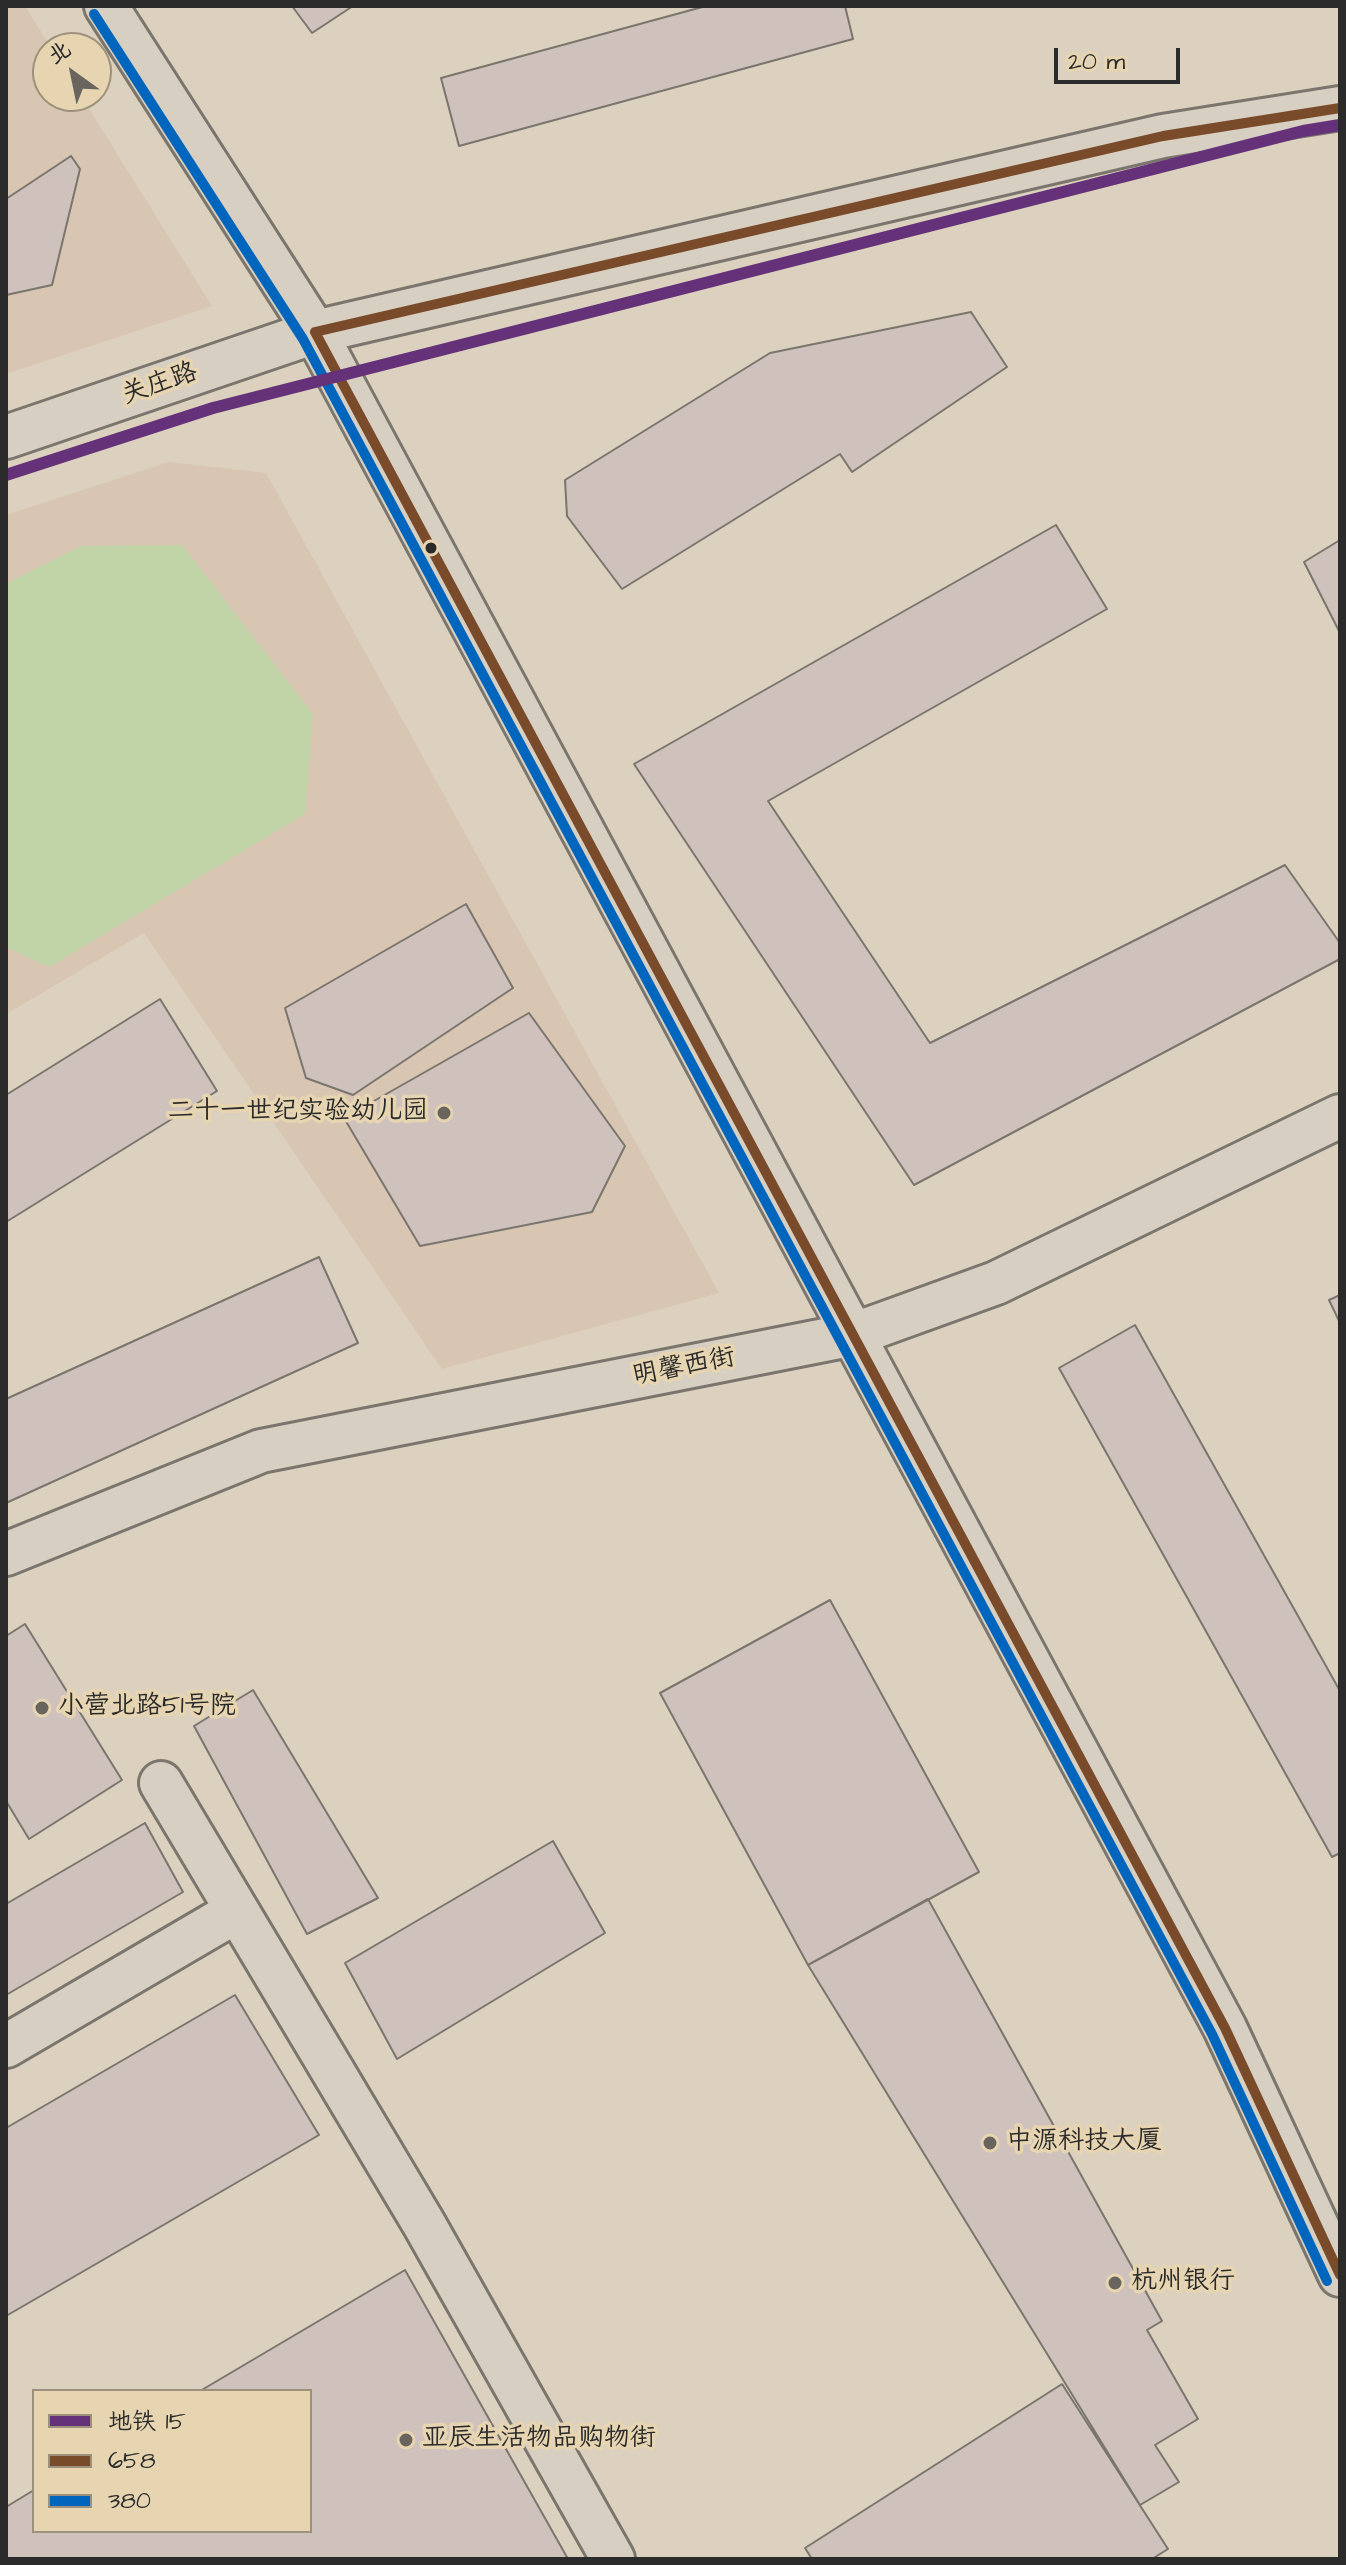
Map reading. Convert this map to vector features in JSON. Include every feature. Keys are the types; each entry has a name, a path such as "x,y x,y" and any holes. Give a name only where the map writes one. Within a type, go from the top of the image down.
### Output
{"street":[{"path":"106,6 315,332 1225,2028 1340,2275"},
{"name":"关庄路","path":"6,437 315,332 1163,136 1340,108"},
{"name":"明馨西街","path":"6,1554 261,1451 855,1334 996,1283 1340,1116"},
{"path":"161,1783 235,1912 424,2224 613,2559"},
{"path":"6,2046 235,1912"}],"shaded area":[{"path":"6,6 25,6 41,32 32,32 32,112 91,112 212,306 6,374"},
{"path":"169,462 266,473 719,1293 442,1369 144,933 6,1014 6,515"}],"green space":[{"path":"182,545 313,714 305,814 49,967 6,947 6,584 81,546"}],"building":[{"path":"292,6 353,6 312,33"},
{"path":"706,6 845,6 853,39 459,146 441,78"},
{"path":"71,156 80,169 52,285 6,295 6,199"},
{"path":"971,312 1007,367 852,472 840,454 622,589 567,516 565,480 770,353"},
{"path":"1056,525 1107,609 768,801 930,1043 1285,865 1340,943 1340,959 914,1185 634,764"},
{"path":"1340,540 1340,633 1304,562"},
{"path":"466,904 513,988 353,1095 306,1078 285,1008"},
{"path":"160,999 217,1091 6,1222 6,1095"},
{"path":"529,1013 625,1146 592,1212 420,1246 344,1118"},
{"path":"319,1257 358,1343 6,1503 6,1399"},
{"path":"1340,1295 1340,1323 1329,1300"},
{"path":"1135,1325 1340,1691 1340,1853 1332,1857 1059,1368"},
{"path":"830,1600 979,1872 808,1965 660,1693"},
{"name":"小营北路51号院","path":"25,1624 122,1780 29,1839 6,1801 6,1636"},
{"path":"253,1690 378,1898 307,1934 194,1726"},
{"path":"145,1823 183,1892 6,1995 6,1904"},
{"path":"553,1841 605,1933 397,2059 345,1963"},
{"name":"中源科技大厦","path":"928,1899 1162,2321 1147,2330 1198,2419 1155,2445 1179,2482 1140,2505 808,1965"},
{"path":"235,1995 319,2135 6,2316 6,2128"},
{"name":"亚辰生活物品购物街","path":"405,2270 568,2559 6,2559 6,2507 32,2491 32,2533 312,2533 312,2389 203,2389"},
{"path":"1062,2384 1168,2549 1152,2559 812,2559 805,2548"}],"metro line":[{"name":"15","path":"6,475 213,408 1303,131 1340,125"}],"transit line":[{"name":"380","path":"94,14 303,339 1212,2034 1327,2281"},
{"name":"658","path":"315,332 1163,136 1340,108"},
{"name":"658","path":"315,332 1225,2028 1340,2275"}],"place":[{"name":"二十一世纪实验幼儿园","path":"444,1113"},
{"name":"小营北路51号院","path":"42,1708"},
{"name":"中源科技大厦","path":"990,2143"},
{"name":"杭州银行","path":"1115,2283"},
{"name":"亚辰生活物品购物街","path":"406,2440"}]}
